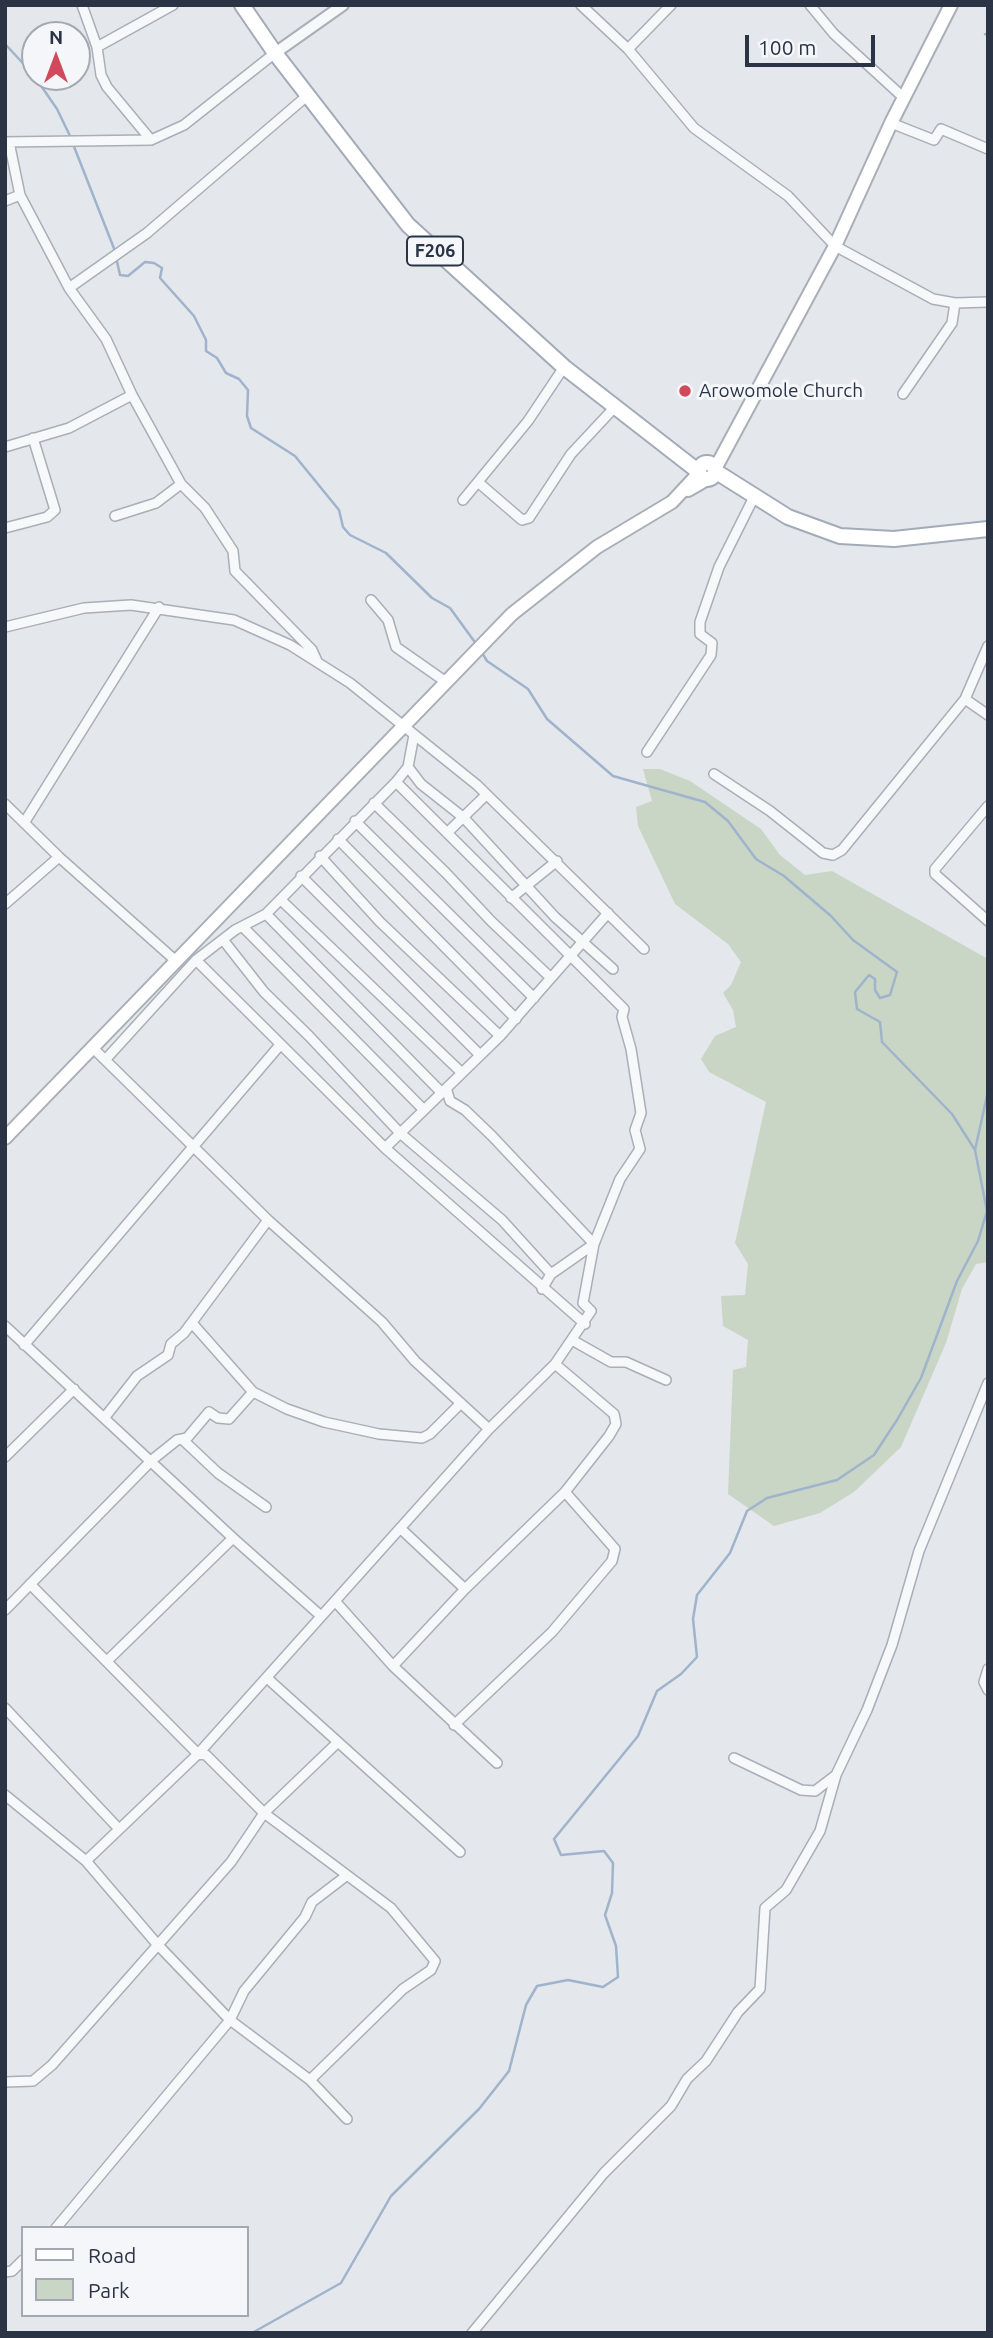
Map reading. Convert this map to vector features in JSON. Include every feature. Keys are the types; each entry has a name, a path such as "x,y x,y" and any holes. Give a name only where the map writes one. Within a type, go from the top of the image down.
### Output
{"main road":[{"name":"F206","path":"242,5 275,53 408,225 564,367 673,454 788,517 821,530 858,539 894,539 988,529"},
{"path":"5,1138 512,614 554,579 678,496 707,471 731,439 835,246 891,123 951,5"}],"street":[{"path":"82,5 97,47 101,75 107,88 151,140"},
{"path":"97,47 173,5"},
{"path":"320,665 312,650 235,571 233,551 205,508 181,484 132,395 106,339 69,288 20,195 7,142 151,140 184,125 275,53 343,5"},
{"path":"581,5 628,49 694,128 788,196 835,246 910,289 933,299 955,303 988,302"},
{"path":"628,49 671,5"},
{"path":"810,5 834,34 904,98"},
{"path":"69,288 147,233 308,95"},
{"path":"891,123 934,140 941,129 988,149"},
{"path":"5,201 20,195"},
{"path":"903,394 952,323 955,303"},
{"path":"463,500 528,421 564,367"},
{"path":"5,447 69,428 132,395"},
{"path":"479,483 522,520 529,518 571,454 614,408"},
{"path":"5,527 47,517 55,510 33,438"},
{"path":"115,516 156,503 181,484"},
{"path":"647,752 711,655 712,643 700,634 700,622 719,567 752,496"},
{"path":"371,600 388,620 396,648 446,682"},
{"path":"5,627 103,606 159,607 234,620 290,645 350,683 486,795 557,861 644,949"},
{"path":"24,823 159,607"},
{"path":"714,774 770,811 823,853 833,855 842,850 965,699 988,646"},
{"path":"965,699 988,715"},
{"path":"106,1059 196,960 224,941 234,930 267,914 320,856 396,782 408,767 414,735"},
{"path":"408,767 421,784 464,818 555,918 613,969"},
{"path":"86,1861 198,1754 489,1429 555,1364 585,1324 591,1311 583,1303 594,1244 620,1179 639,1149 635,1130 641,1113 631,1049 622,1017 624,1009 396,782"},
{"path":"447,833 486,795"},
{"path":"374,803 446,873 491,922 551,978"},
{"path":"5,804 59,857 176,961"},
{"path":"988,806 935,869 935,874 988,921"},
{"path":"355,821 534,998"},
{"path":"338,838 516,1018"},
{"path":"320,856 380,922 500,1036"},
{"path":"5,904 59,857"},
{"path":"512,898 557,861"},
{"path":"301,876 480,1055"},
{"path":"281,900 462,1073"},
{"path":"385,1148 422,1108 500,1036 608,913"},
{"path":"267,914 441,1092"},
{"path":"243,927 422,1108"},
{"path":"224,941 264,992 309,1035 400,1133 502,1220 551,1273"},
{"path":"196,960 385,1148 542,1289 585,1324"},
{"path":"24,1345 280,1045"},
{"path":"93,1048 268,1220 382,1322 410,1355 489,1429"},
{"path":"441,1092 447,1091 450,1101 465,1110 492,1136 594,1244"},
{"path":"105,1417 137,1376 168,1355 171,1344 192,1323 268,1220"},
{"path":"542,1289 551,1273 594,1244"},
{"path":"192,1323 253,1392 287,1409 324,1422 406,1438 422,1438 430,1434 461,1403"},
{"path":"5,1326 321,1616"},
{"path":"572,1340 611,1362 626,1362 666,1380"},
{"path":"393,1666 465,1589 565,1492 616,1424 614,1414 608,1407 555,1364"},
{"path":"472,2333 604,2173 671,2106 687,2079 706,2061 738,2012 760,1989 765,1908 786,1890 820,1831 836,1775 882,1671 919,1551 988,1383"},
{"path":"5,1457 74,1389"},
{"path":"183,1440 209,1412 218,1418 229,1419 253,1392"},
{"path":"5,1610 152,1460 177,1440 183,1440 218,1474 266,1507"},
{"path":"454,1725 552,1632 612,1561 615,1549 565,1492"},
{"path":"400,1528 465,1589"},
{"path":"107,1661 233,1538"},
{"path":"30,1584 198,1754 206,1755 264,1813 399,1916 435,1961 435,1966 403,1989 310,2080"},
{"path":"335,1601 393,1666 497,1763"},
{"path":"988,1669 984,1682 988,1690"},
{"path":"267,1678 460,1852"},
{"path":"5,1708 119,1829"},
{"path":"5,2082 26,2082 42,2076 230,1862 264,1813 337,1743"},
{"path":"734,1758 801,1790 814,1791 836,1775"},
{"path":"5,1795 86,1861 157,1944 230,2020 310,2080 347,2119"},
{"path":"58,2226 230,2020 244,1991 305,1917 312,1902 346,1876"},
{"path":"5,2272 12,2271 21,2262"}],"green space":[{"path":"643,769 660,769 690,781 761,829 780,855 805,875 832,871 988,959 988,1262 976,1264 962,1289 946,1343 901,1447 854,1492 820,1513 774,1526 728,1494 733,1370 746,1367 748,1340 723,1326 721,1296 745,1295 748,1264 735,1243 766,1102 709,1072 701,1059 715,1036 736,1027 733,1010 723,993 731,985 741,962 728,944 675,904 638,826 636,807 652,801"}],"waterway":[{"path":"5,44 33,74 57,109 71,138"},
{"path":"73,144 115,251"},
{"path":"116,257 120,275 128,276 145,262 162,268 160,278 194,316 206,340 206,351 217,358 226,373 239,379 248,390 247,416 251,428 295,456 339,510 343,527 350,535 386,553 432,598 450,608 477,645"},
{"path":"481,651 487,661 528,689 547,719 613,776 705,802 728,821 756,859 784,876 831,916 853,940 897,972 890,995 880,998 875,990 875,979 869,975 855,992 857,1009 880,1022 882,1042 952,1114 975,1150"},
{"path":"252,2333 341,2283 391,2196 479,2109 509,2071 526,2005 537,1986 568,1980 603,1987 618,1977 616,1946 605,1915 612,1893 613,1863 604,1851 561,1855 554,1839 638,1736 657,1691 681,1674 697,1657 693,1619 697,1595 730,1553 747,1511 767,1498 837,1480 874,1455 897,1420 921,1378 957,1281 978,1241 987,1211 975,1150 988,1091"}],"place":[{"name":"Arowomole Church","path":"685,391"}]}
